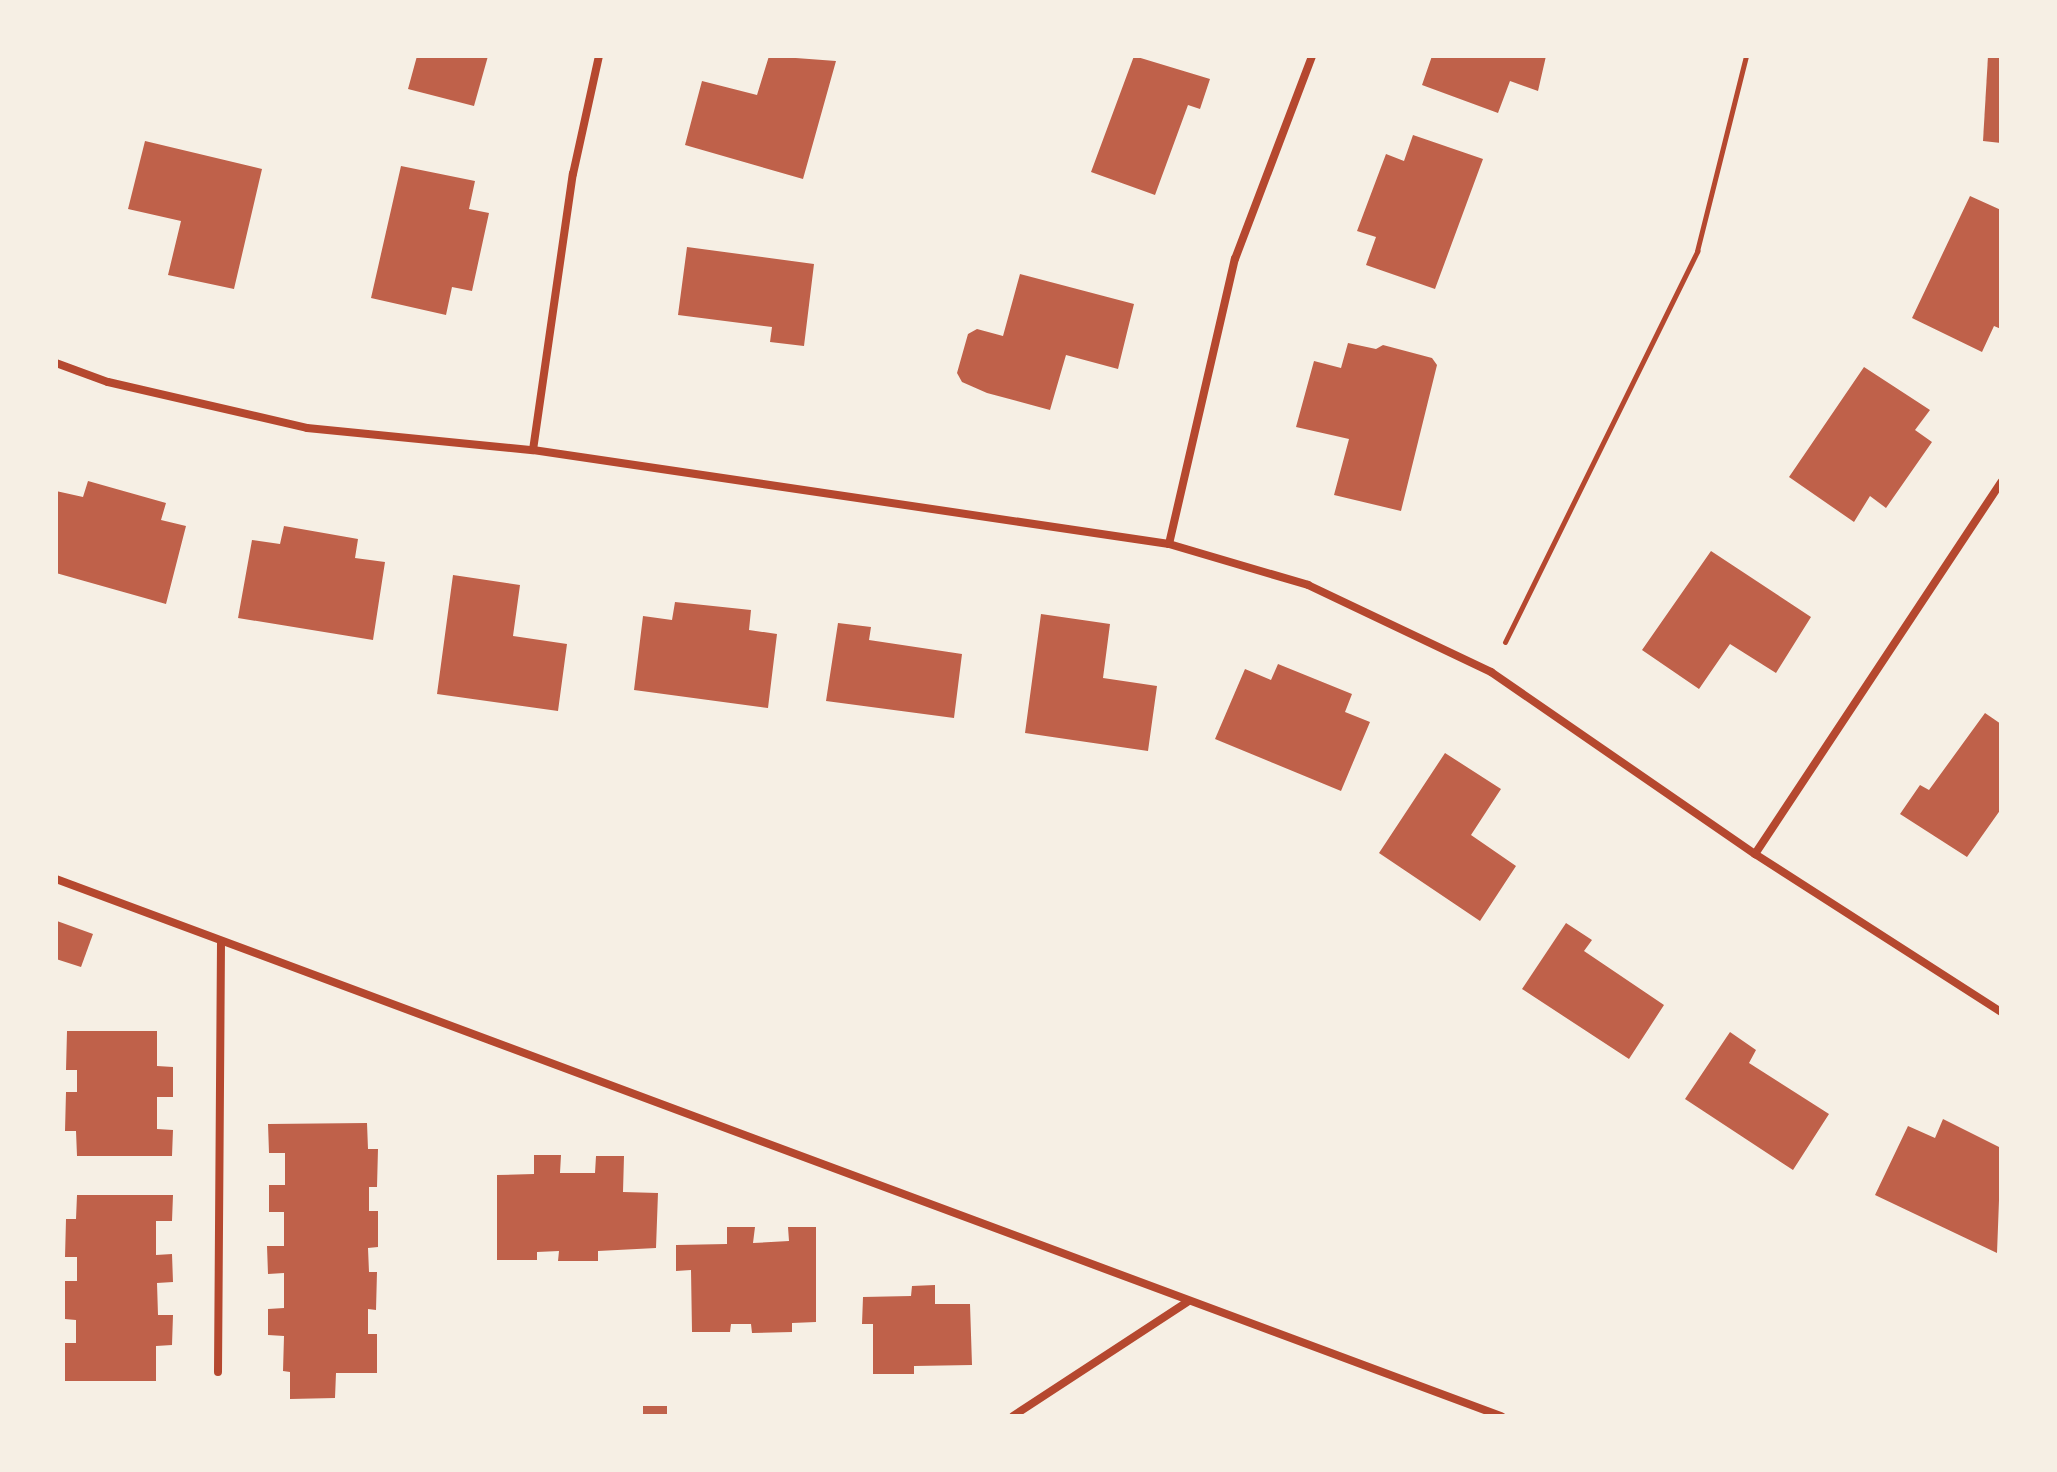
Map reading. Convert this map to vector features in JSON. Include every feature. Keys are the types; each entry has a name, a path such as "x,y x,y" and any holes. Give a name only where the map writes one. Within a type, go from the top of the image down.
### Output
{"street":[{"path":"533,450 573,174 599,56"},
{"path":"1169,544 1235,259 1312,56"},
{"path":"56,363 108,382 307,428 533,450 1169,544 1308,585 1491,672 1755,854 2001,1012"},
{"path":"1755,854 2001,482"},
{"path":"56,879 1187,1302 1501,1416"},
{"path":"218,1372 221,943"},
{"path":"1013,1416 1187,1302"}],"path":[{"path":"1491,672 1697,251 1746,56"}],"building":[{"path":"417,56 488,56 474,106 408,89"},
{"path":"769,56 836,61 803,179 685,145 702,81 757,95"},
{"path":"1134,56 1210,79 1200,109 1188,105 1155,195 1091,172"},
{"path":"1432,56 1546,56 1538,91 1510,81 1498,113 1422,85"},
{"path":"1988,56 2001,56 2001,143 1983,141"},
{"path":"1413,135 1483,159 1435,289 1366,265 1376,237 1357,231 1386,154 1404,161"},
{"path":"145,141 262,169 234,289 168,275 181,221 128,209"},
{"path":"401,166 475,181 469,209 489,213 472,291 452,287 446,315 371,298"},
{"path":"1970,196 2001,210 2001,329 1994,326 1982,352 1912,318"},
{"path":"687,247 814,264 804,346 770,342 772,327 678,315"},
{"path":"1020,274 1134,304 1118,369 1066,355 1050,410 987,393 962,382 957,373 968,334 977,329 1003,336"},
{"path":"1348,343 1376,349 1383,345 1432,358 1437,365 1401,511 1334,495 1349,439 1296,427 1314,361 1341,368"},
{"path":"1864,367 1930,410 1915,430 1932,442 1886,508 1870,496 1854,522 1789,477"},
{"path":"88,481 166,503 161,520 186,526 166,604 56,573 56,491 83,497"},
{"path":"284,526 358,539 355,558 385,562 373,640 238,618 252,540 280,544"},
{"path":"1711,551 1811,617 1776,673 1730,644 1699,689 1642,650"},
{"path":"453,575 520,585 513,636 567,644 558,711 437,694"},
{"path":"675,602 751,610 749,630 777,634 768,708 634,690 643,616 672,620"},
{"path":"1041,614 1110,624 1103,678 1157,686 1148,751 1025,733"},
{"path":"838,623 871,627 869,640 962,654 954,718 826,701"},
{"path":"1278,664 1352,694 1345,712 1370,722 1341,791 1215,739 1245,669 1271,680"},
{"path":"1985,713 2001,724 2001,809 1967,857 1900,814 1920,785 1929,790"},
{"path":"1445,753 1501,789 1471,835 1516,866 1480,921 1379,853"},
{"path":"57,921 93,934 81,967 56,959"},
{"path":"1566,923 1592,940 1584,951 1664,1005 1629,1059 1522,989"},
{"path":"67,1031 157,1031 157,1066 173,1067 173,1097 157,1097 157,1129 173,1130 172,1156 77,1156 76,1131 65,1131 66,1092 77,1092 77,1070 66,1070"},
{"path":"1730,1032 1756,1050 1749,1063 1829,1114 1793,1170 1685,1099"},
{"path":"1943,1119 2001,1148 1997,1253 1875,1195 1908,1126 1935,1138"},
{"path":"367,1123 368,1149 378,1149 377,1187 369,1187 369,1211 378,1211 378,1247 368,1248 369,1272 377,1272 376,1310 368,1309 368,1334 377,1334 377,1373 336,1373 335,1398 290,1399 290,1372 283,1371 284,1336 268,1335 268,1309 284,1308 284,1273 268,1274 267,1246 284,1246 284,1212 269,1212 269,1185 285,1185 285,1153 269,1153 268,1124"},
{"path":"534,1155 561,1155 560,1173 595,1173 596,1156 624,1156 623,1192 658,1193 656,1248 598,1251 598,1261 558,1261 559,1251 537,1252 537,1260 497,1260 497,1175 534,1174"},
{"path":"77,1195 173,1195 172,1221 156,1221 156,1255 172,1254 173,1282 157,1283 158,1315 173,1315 172,1345 156,1346 156,1381 65,1381 65,1343 76,1343 76,1320 65,1319 65,1281 77,1281 77,1257 65,1257 66,1219 76,1219"},
{"path":"727,1227 755,1227 753,1243 789,1241 788,1227 816,1227 816,1322 792,1323 792,1332 752,1333 751,1324 731,1324 730,1332 692,1332 691,1270 676,1271 676,1245 727,1244"},
{"path":"935,1285 935,1304 970,1304 972,1365 914,1366 914,1374 873,1374 873,1324 862,1324 863,1297 911,1296 912,1286"},
{"path":"643,1406 667,1406 667,1416 643,1416"}]}
